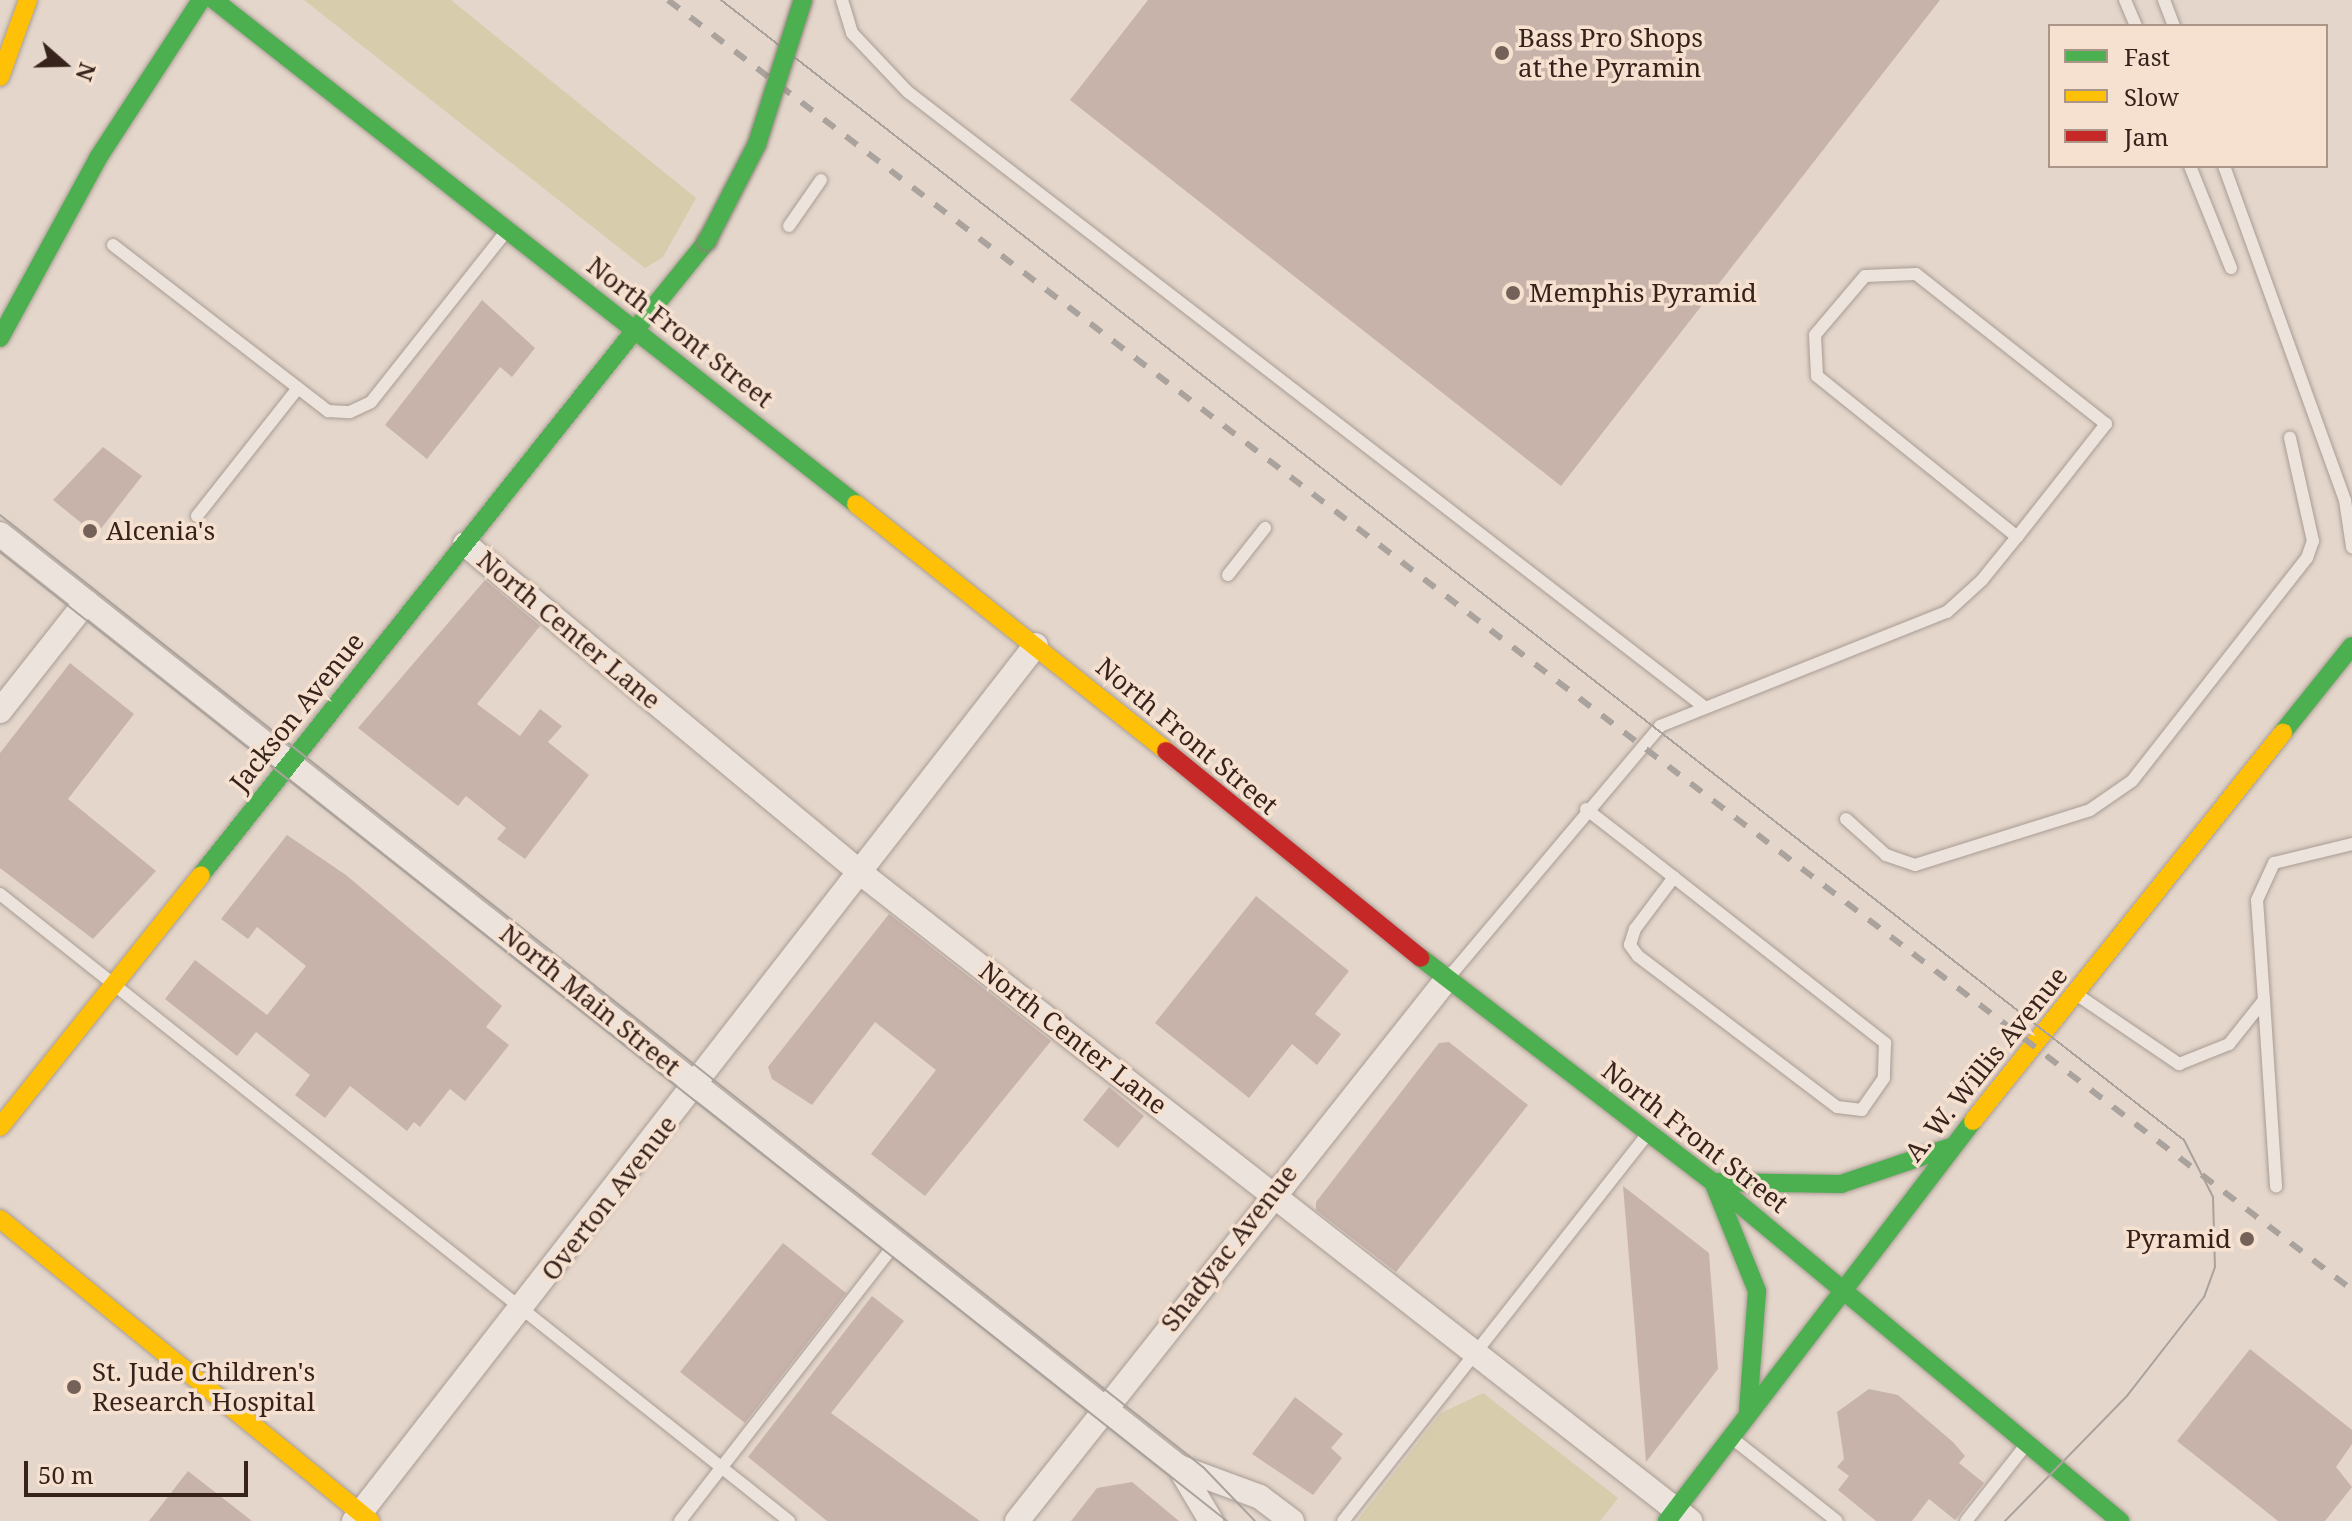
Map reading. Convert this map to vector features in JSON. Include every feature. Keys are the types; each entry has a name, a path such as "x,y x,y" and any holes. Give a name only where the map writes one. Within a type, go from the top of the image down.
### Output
{"main road":[{"path":"0,77 28,0"},
{"path":"0,338 98,158 201,0"},
{"name":"North Front Street","path":"214,0 1036,645 1447,979 1713,1182 2120,1521"},
{"name":"Jackson Avenue","path":"0,1127 707,241 757,144 803,0"},
{"name":"A. W. Willis Avenue","path":"1677,1517 1730,1437 1953,1146 2352,646"},
{"path":"1747,1415 1757,1291 1713,1182 1841,1184 1953,1146"},
{"path":"0,1219 361,1518"}],"street":[{"name":"North Main Street","path":"0,534 1179,1467 1260,1497 1292,1521"},
{"name":"North Center Lane","path":"465,544 862,874 1272,1192 1677,1517"},
{"path":"0,711 86,602"},
{"name":"Overton Avenue","path":"361,1518 862,874 1036,645"},
{"name":"Shadyac Avenue","path":"1017,1521 1272,1192 1447,979"},
{"name":"North Main Street","path":"1179,1467 1211,1521"}],"lane":[{"path":"842,0 852,33 908,92 1703,706"},
{"path":"2125,0 2135,24"},
{"path":"2164,0 2173,24"},
{"path":"2191,168 2231,268"},
{"path":"2225,168 2345,500 2352,547"},
{"path":"789,226 821,180"},
{"path":"113,245 328,411 371,402 507,231"},
{"path":"1447,979 1586,809 1660,726 1703,706 1947,612 2017,537 2106,424 1916,274 1865,276 1844,293 1815,335 1817,376 2017,537"},
{"path":"197,516 298,388"},
{"path":"1846,819 1886,855 1915,865 2090,810 2132,781 2307,558 2313,541 2290,438"},
{"path":"1228,575 1265,528"},
{"path":"1586,809 1674,877 1885,1043 1884,1078 1862,1110 1837,1107 1638,956 1630,945 1635,929 1674,877"},
{"path":"2276,1187 2257,900 2274,863 2352,844"},
{"path":"0,894 524,1305 789,1521"},
{"path":"2076,994 2179,1064 2229,1044 2264,1000"},
{"path":"1343,1521 1649,1133"},
{"path":"680,1521 896,1243"},
{"path":"1730,1437 1837,1521"},
{"path":"1966,1521 2027,1444"}],"shaded area":[{"path":"304,0 451,0 696,198 663,257 645,268"},
{"path":"1483,1393 1618,1498 1600,1521 1357,1521 1441,1413"}],"building":[{"name":"Memphis Pyramid","path":"1148,0 1940,0 1561,486 1070,100"},
{"path":"482,300 535,348 512,377 500,367 427,459 385,425"},
{"path":"103,447 142,476 96,535 53,500"},
{"path":"485,580 540,626 477,704 520,736 540,709 562,726 548,742 589,775 525,859 497,839 506,828 466,796 458,806 358,728"},
{"path":"70,663 134,714 68,799 156,871 93,939 0,868 0,753"},
{"path":"287,835 346,875 502,1006 486,1027 509,1045 465,1101 450,1089 420,1127 414,1122 407,1131 350,1086 325,1118 295,1095 310,1075 256,1032 237,1056 165,999 195,960 267,1015 306,966 257,927 248,939 221,919"},
{"path":"1256,896 1349,971 1315,1014 1341,1034 1317,1065 1292,1044 1249,1098 1155,1023"},
{"path":"889,914 1051,1041 925,1196 871,1154 936,1070 875,1022 812,1105 772,1079 768,1067"},
{"path":"1449,1042 1528,1105 1396,1272 1316,1210 1316,1202 1439,1043"},
{"path":"1109,1087 1144,1116 1118,1148 1083,1120"},
{"path":"1623,1186 1709,1253 1718,1369 1646,1462"},
{"path":"783,1243 846,1293 745,1423 680,1372"},
{"path":"872,1296 904,1321 831,1413 980,1521 827,1521 748,1457"},
{"path":"2250,1349 2352,1430 2352,1444 2336,1467 2352,1487 2325,1521 2278,1521 2177,1441"},
{"path":"1869,1389 1898,1395 1953,1442 1965,1456 1959,1463 1984,1483 1955,1520 1929,1499 1912,1521 1876,1521 1838,1490 1849,1476 1837,1467 1844,1459 1837,1412"},
{"path":"1295,1397 1343,1434 1331,1448 1342,1458 1313,1495 1252,1454"},
{"path":"188,1471 252,1521 149,1521"},
{"path":"1132,1482 1179,1521 1071,1521 1097,1488"}],"tram line":[{"path":"721,0 2184,1140 2213,1197 2215,1267 2204,1297 2127,1396 2005,1521"},
{"path":"0,515 1203,1467 1255,1521"},
{"path":"0,552 1227,1521"}],"railway":[{"path":"668,0 2352,1290"}],"traffic: fast":[{"path":"0,338 98,158 201,0"},
{"path":"214,0 856,504"},
{"path":"707,241 757,144 803,0"},
{"path":"635,330 707,241"},
{"path":"201,875 635,330"},
{"path":"2283,732 2352,646"},
{"path":"1421,958 1713,1182 2120,1521"},
{"path":"1667,1521 1973,1121"},
{"path":"1713,1182 1841,1184 1953,1146"},
{"path":"1713,1182 1757,1291 1748,1412"}],"traffic: slow":[{"path":"0,77 28,0"},
{"path":"856,504 1166,751"},
{"path":"1973,1121 2283,732"},
{"path":"0,1127 201,875"},
{"path":"0,1219 370,1521"}],"traffic: jam":[{"path":"1166,751 1421,958"}],"place":[{"name":"Bass Pro Shops at the Pyramin","path":"1502,53"},
{"name":"Memphis Pyramid","path":"1513,293"},
{"name":"Alcenia's","path":"90,531"},
{"name":"Pyramid","path":"2247,1239"},
{"name":"St. Jude Children's Research Hospital","path":"74,1387"}]}
